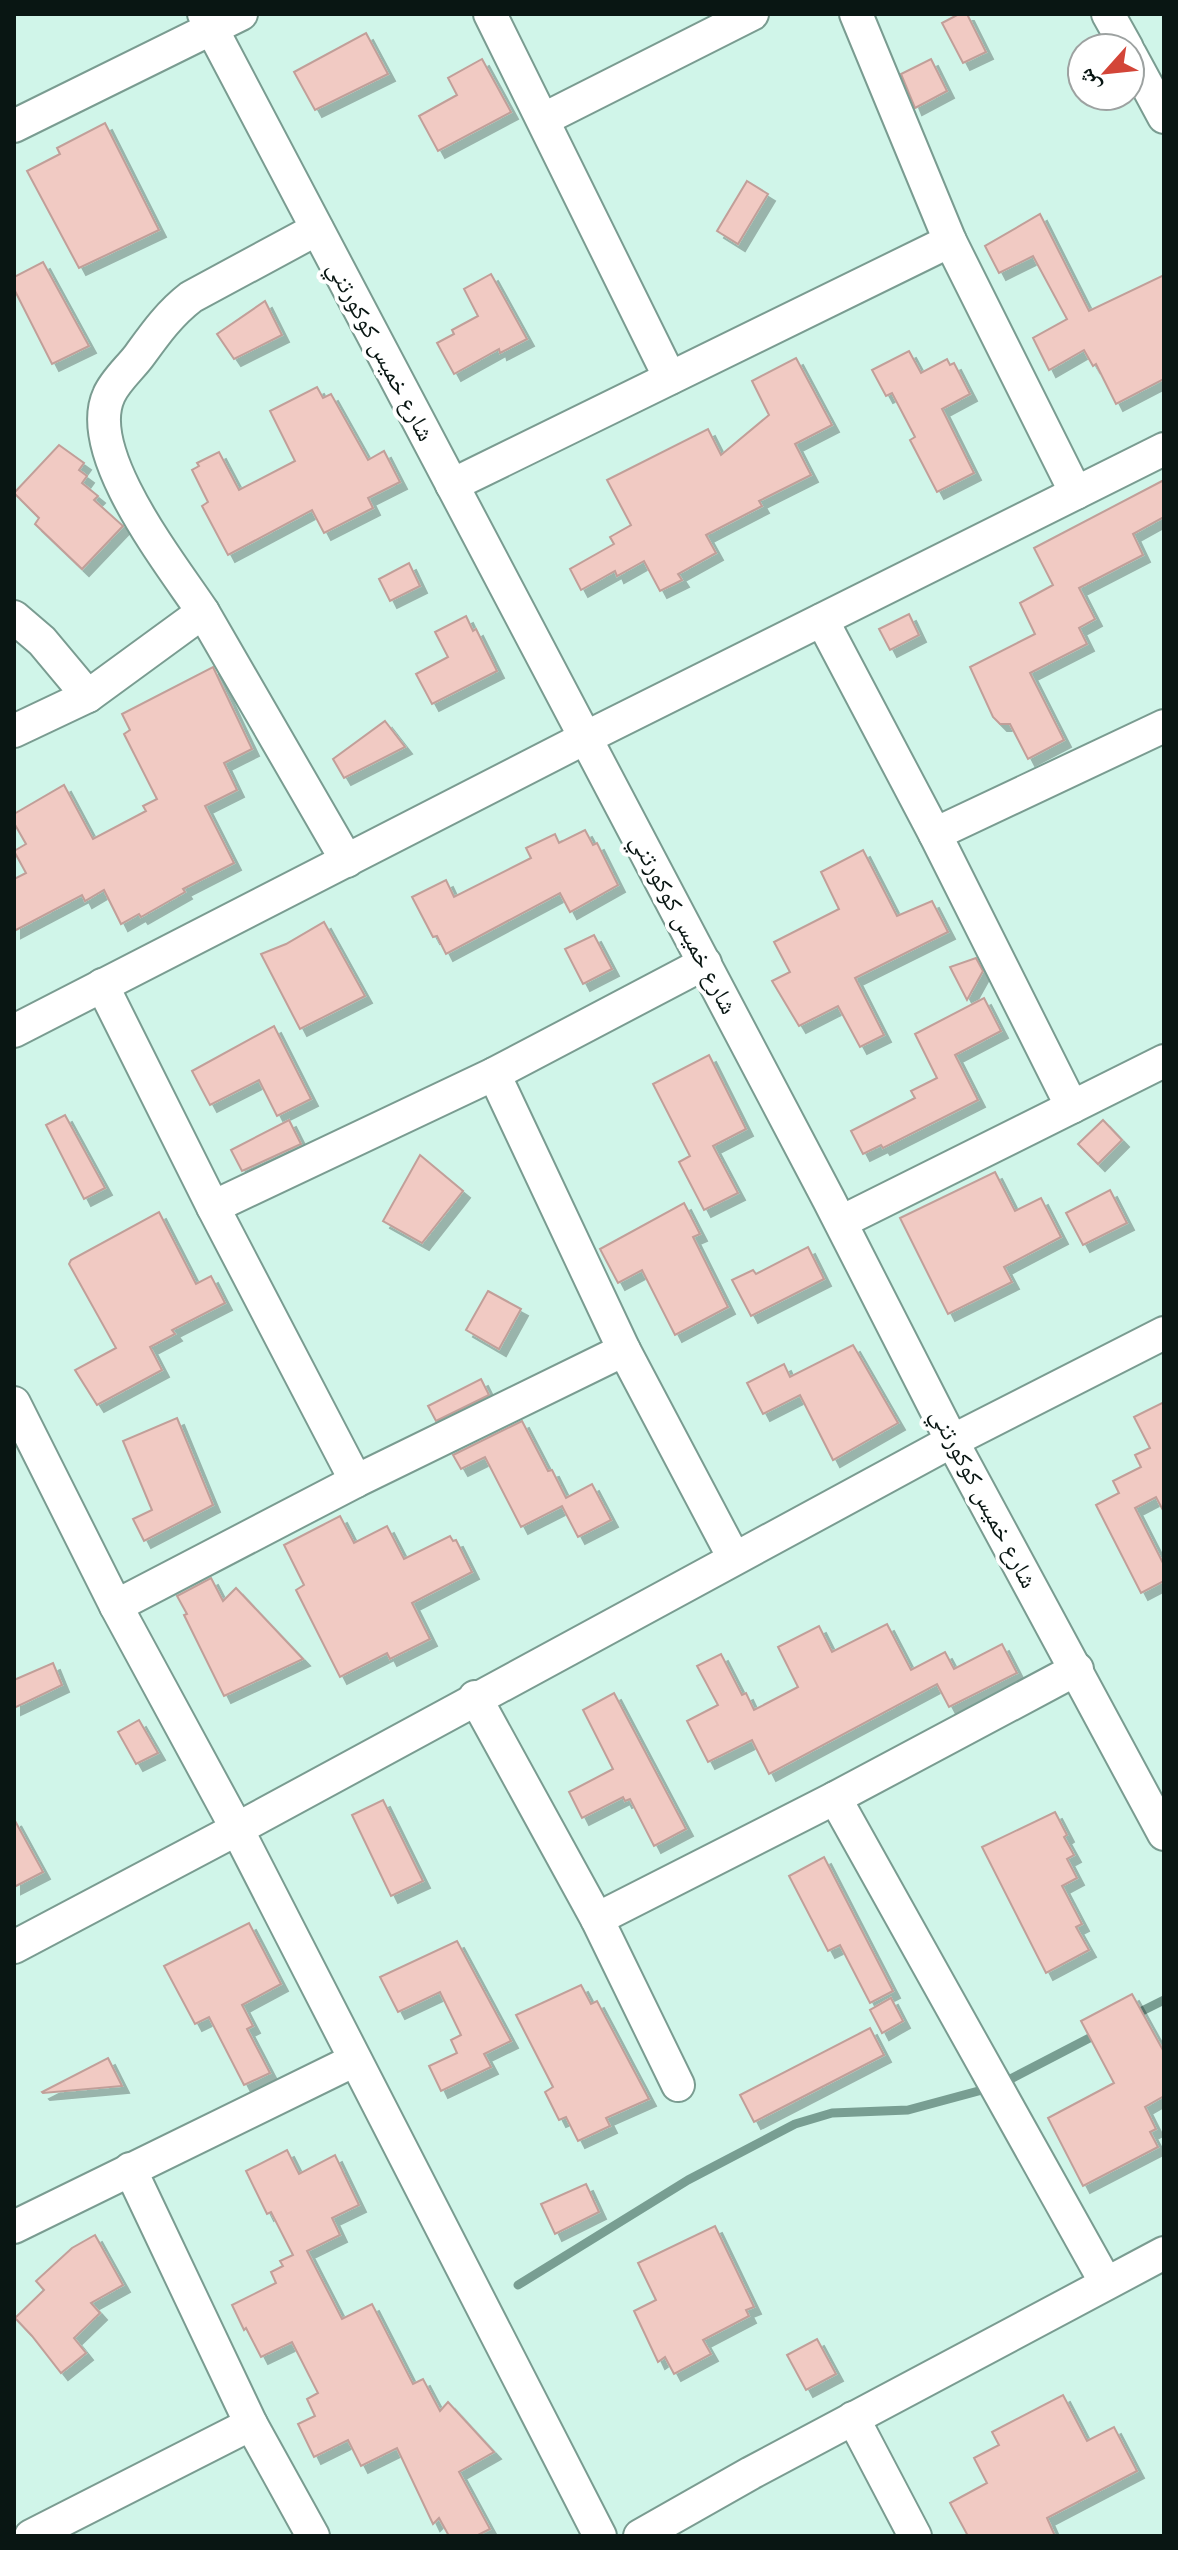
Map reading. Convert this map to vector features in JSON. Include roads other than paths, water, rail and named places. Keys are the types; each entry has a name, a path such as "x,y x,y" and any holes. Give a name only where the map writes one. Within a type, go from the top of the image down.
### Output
{"street":[{"path":"14,126 207,21 241,14"},
{"path":"490,14 670,378"},
{"path":"544,119 752,14"},
{"path":"856,14 950,241 1076,493"},
{"path":"1108,14 1118,32"},
{"name":"شارع خميس كوكورتني","path":"207,21 841,1222 952,1441 1164,1834"},
{"path":"1146,84 1164,117"},
{"path":"317,229 191,297 175,310 109,395 105,437 115,472 140,517 203,612 347,861"},
{"path":"452,485 950,241"},
{"path":"14,1031 585,738 1164,449"},
{"path":"14,731 88,696 203,612"},
{"path":"14,617 42,641 88,696"},
{"path":"822,620 935,834 1072,1107"},
{"path":"935,834 1164,726"},
{"path":"213,1207 494,1074 705,963"},
{"path":"102,985 356,1481"},
{"path":"841,1222 1164,1061"},
{"path":"494,1074 624,1350 734,1558"},
{"path":"16,1942 237,1829 475,1697 952,1441 1164,1333"},
{"path":"116,1606 356,1481 624,1350"},
{"path":"14,1403 116,1606 237,1829 600,2536"},
{"path":"597,1919 835,1798 1077,1669"},
{"path":"475,1697 597,1919 678,2085"},
{"path":"835,1798 1106,2283"},
{"path":"14,2227 355,2060"},
{"path":"130,2169 251,2424 313,2536"},
{"path":"640,2536 853,2418 1164,2253"},
{"path":"853,2418 915,2536"},
{"path":"31,2536 251,2424"}],"waterway":[{"path":"1132,2016 1164,2000"},
{"path":"518,2285 688,2180 795,2124 832,2113 908,2110 997,2086 1101,2032"}]}
